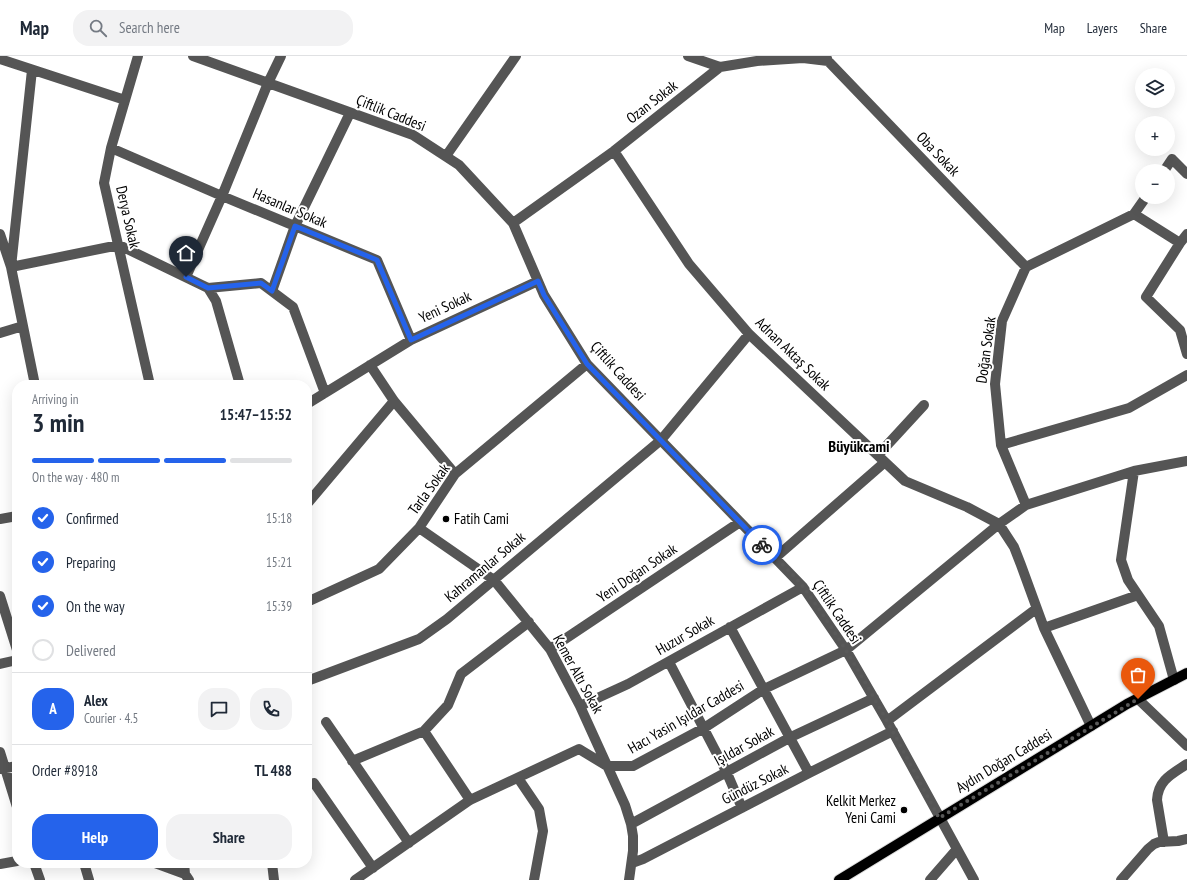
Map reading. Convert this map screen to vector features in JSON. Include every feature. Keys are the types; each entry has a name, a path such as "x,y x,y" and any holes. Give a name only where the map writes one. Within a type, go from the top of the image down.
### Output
{"main road":[{"name":"Aydın Doğan Caddesi","path":"839,880 1091,726 1187,673"}],"street":[{"name":"Derya Sokak","path":"138,56 112,148 104,183 149,380"},
{"name":"Çiftlik Caddesi","path":"193,56 413,135 459,165 513,223 544,295 587,364 803,587 846,650 887,721 974,880"},
{"path":"186,277 222,196 268,83 281,56"},
{"path":"446,156 516,56"},
{"path":"688,56 720,67"},
{"name":"Ozan Sokak","path":"513,223 614,151 720,67 758,61 803,58 827,59"},
{"path":"0,59 125,100"},
{"name":"Oba Sokak","path":"827,59 1026,267"},
{"path":"11,267 32,70"},
{"path":"272,291 295,226 350,112"},
{"name":"Hasanlar Sokak","path":"112,148 222,196 377,260 411,340"},
{"name":"Adnan Aktaş Sokak","path":"614,151 689,264 749,334 905,481 967,507 999,524"},
{"path":"1169,164 1172,159 1187,174"},
{"path":"1026,267 1134,214 1141,204"},
{"path":"1134,214 1180,243"},
{"path":"0,234 11,267 34,380"},
{"path":"1187,234 1146,297 1180,330 1187,354"},
{"path":"11,267 119,245 186,277 208,288 216,301 239,380"},
{"name":"Doğan Sokak","path":"1026,267 1002,321 995,384 1001,444 1026,505"},
{"name":"Yeni Sokak","path":"312,401 411,340 538,281"},
{"path":"208,288 261,283 294,307 325,393"},
{"path":"0,333 23,326"},
{"name":"Kahramanlar Sokak","path":"312,679 419,639 447,619 661,440 749,334"},
{"name":"Tarla Sokak","path":"312,600 379,569 419,528 455,474 587,364"},
{"path":"370,365 394,401 455,474"},
{"path":"1001,444 1129,408 1187,375"},
{"path":"312,498 394,401"},
{"path":"775,558 881,458 924,405"},
{"name":"Hacı Yasin Işıldar Caddesi","path":"355,880 470,800 579,750 607,766 633,766 704,728 764,689 846,650 999,524 1026,505 1134,471 1187,461"},
{"path":"1134,471 1120,560 1128,580 1159,626 1174,680"},
{"path":"0,519 12,517"},
{"name":"Yeni Doğan Sokak","path":"550,649 740,522"},
{"path":"999,524 1014,547 1022,565 1036,609 1044,628 1091,726"},
{"name":"Kemer Altı Sokak","path":"419,528 494,580 550,649 580,706 625,805 633,836 632,863 629,880"},
{"name":"Huzur Sokak","path":"580,706 628,684 803,587"},
{"path":"1044,628 1138,595"},
{"path":"0,596 12,632"},
{"path":"887,721 1036,609"},
{"path":"352,761 424,731 448,705 461,674 529,622"},
{"path":"730,627 809,773"},
{"path":"0,664 12,661"},
{"path":"669,662 727,773 742,808"},
{"name":"Işıldar Sokak","path":"631,824 727,773 790,737 874,698"},
{"path":"1138,699 1187,746"},
{"path":"326,722 409,843"},
{"path":"424,731 470,800"},
{"name":"Gündüz Sokak","path":"632,863 643,859 809,773 893,732"},
{"path":"0,752 3,769 12,793"},
{"path":"1164,842 1157,794 1163,781 1187,764"},
{"path":"518,778 539,809 543,831 534,880"},
{"path":"314,783 373,868"},
{"path":"1121,880 1151,846 1159,842 1187,839"},
{"path":"930,880 957,849"},
{"path":"0,864 12,862"},
{"path":"36,868 40,880"},
{"path":"85,868 89,880"},
{"path":"166,868 187,877"},
{"path":"273,868 274,880"}],"way so far":[{"path":"762,545 803,587 846,650 887,721 939,818 1127,704 1138,699"}],"place":[{"name":"Fatih Cami","path":"446,519"},
{"name":"Kelkit Merkez Yeni Cami","path":"904,810"}],"district":[{"name":"Büyükcami","path":"859,446"}],"route":[{"path":"186,277 208,288 261,283 272,291 295,226 377,260 411,340 538,281 544,295 587,364 762,545"}]}
